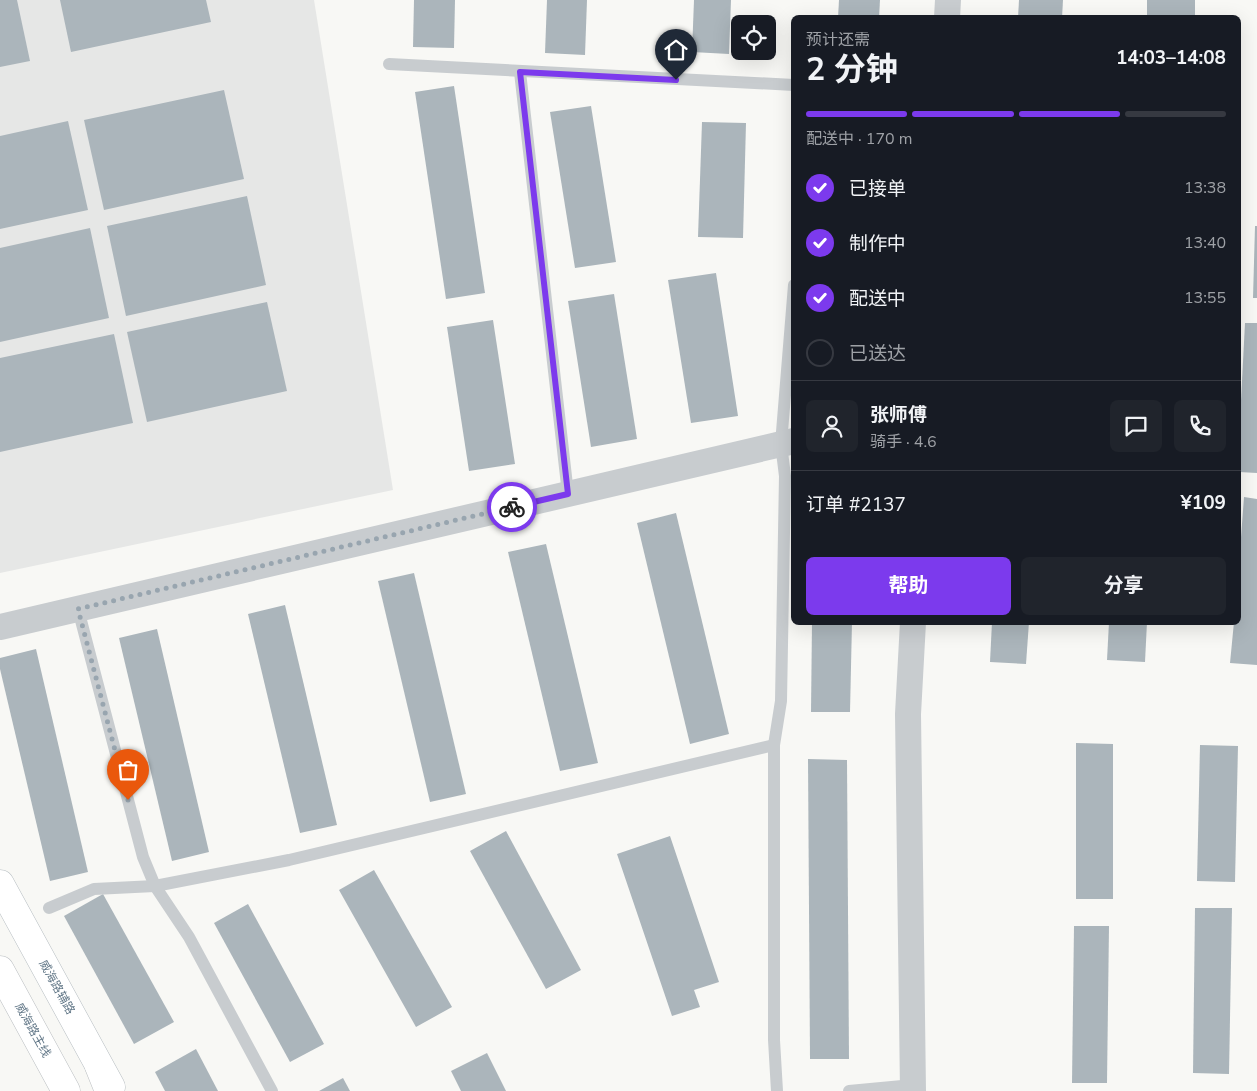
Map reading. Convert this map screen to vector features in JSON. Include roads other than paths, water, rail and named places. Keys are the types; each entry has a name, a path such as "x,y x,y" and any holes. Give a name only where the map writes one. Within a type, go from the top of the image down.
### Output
{"main road":[{"name":"威海路辅路","path":"0,884 111,1091"},
{"name":"威海路主线","path":"0,970 66,1091"}],"street":[{"path":"947,15 948,0"},
{"path":"0,627 787,443"},
{"path":"913,625 908,714 913,1088"}],"lane":[{"path":"389,64 791,85"},
{"path":"520,72 568,494"},
{"path":"777,1091 774,1040 774,745 781,700 787,443 784,397 791,319"},
{"path":"78,609 142,857 155,886 189,937 272,1091"},
{"path":"49,908 94,889 155,886 289,860 774,745"},
{"path":"849,1091 913,1088"}]}
